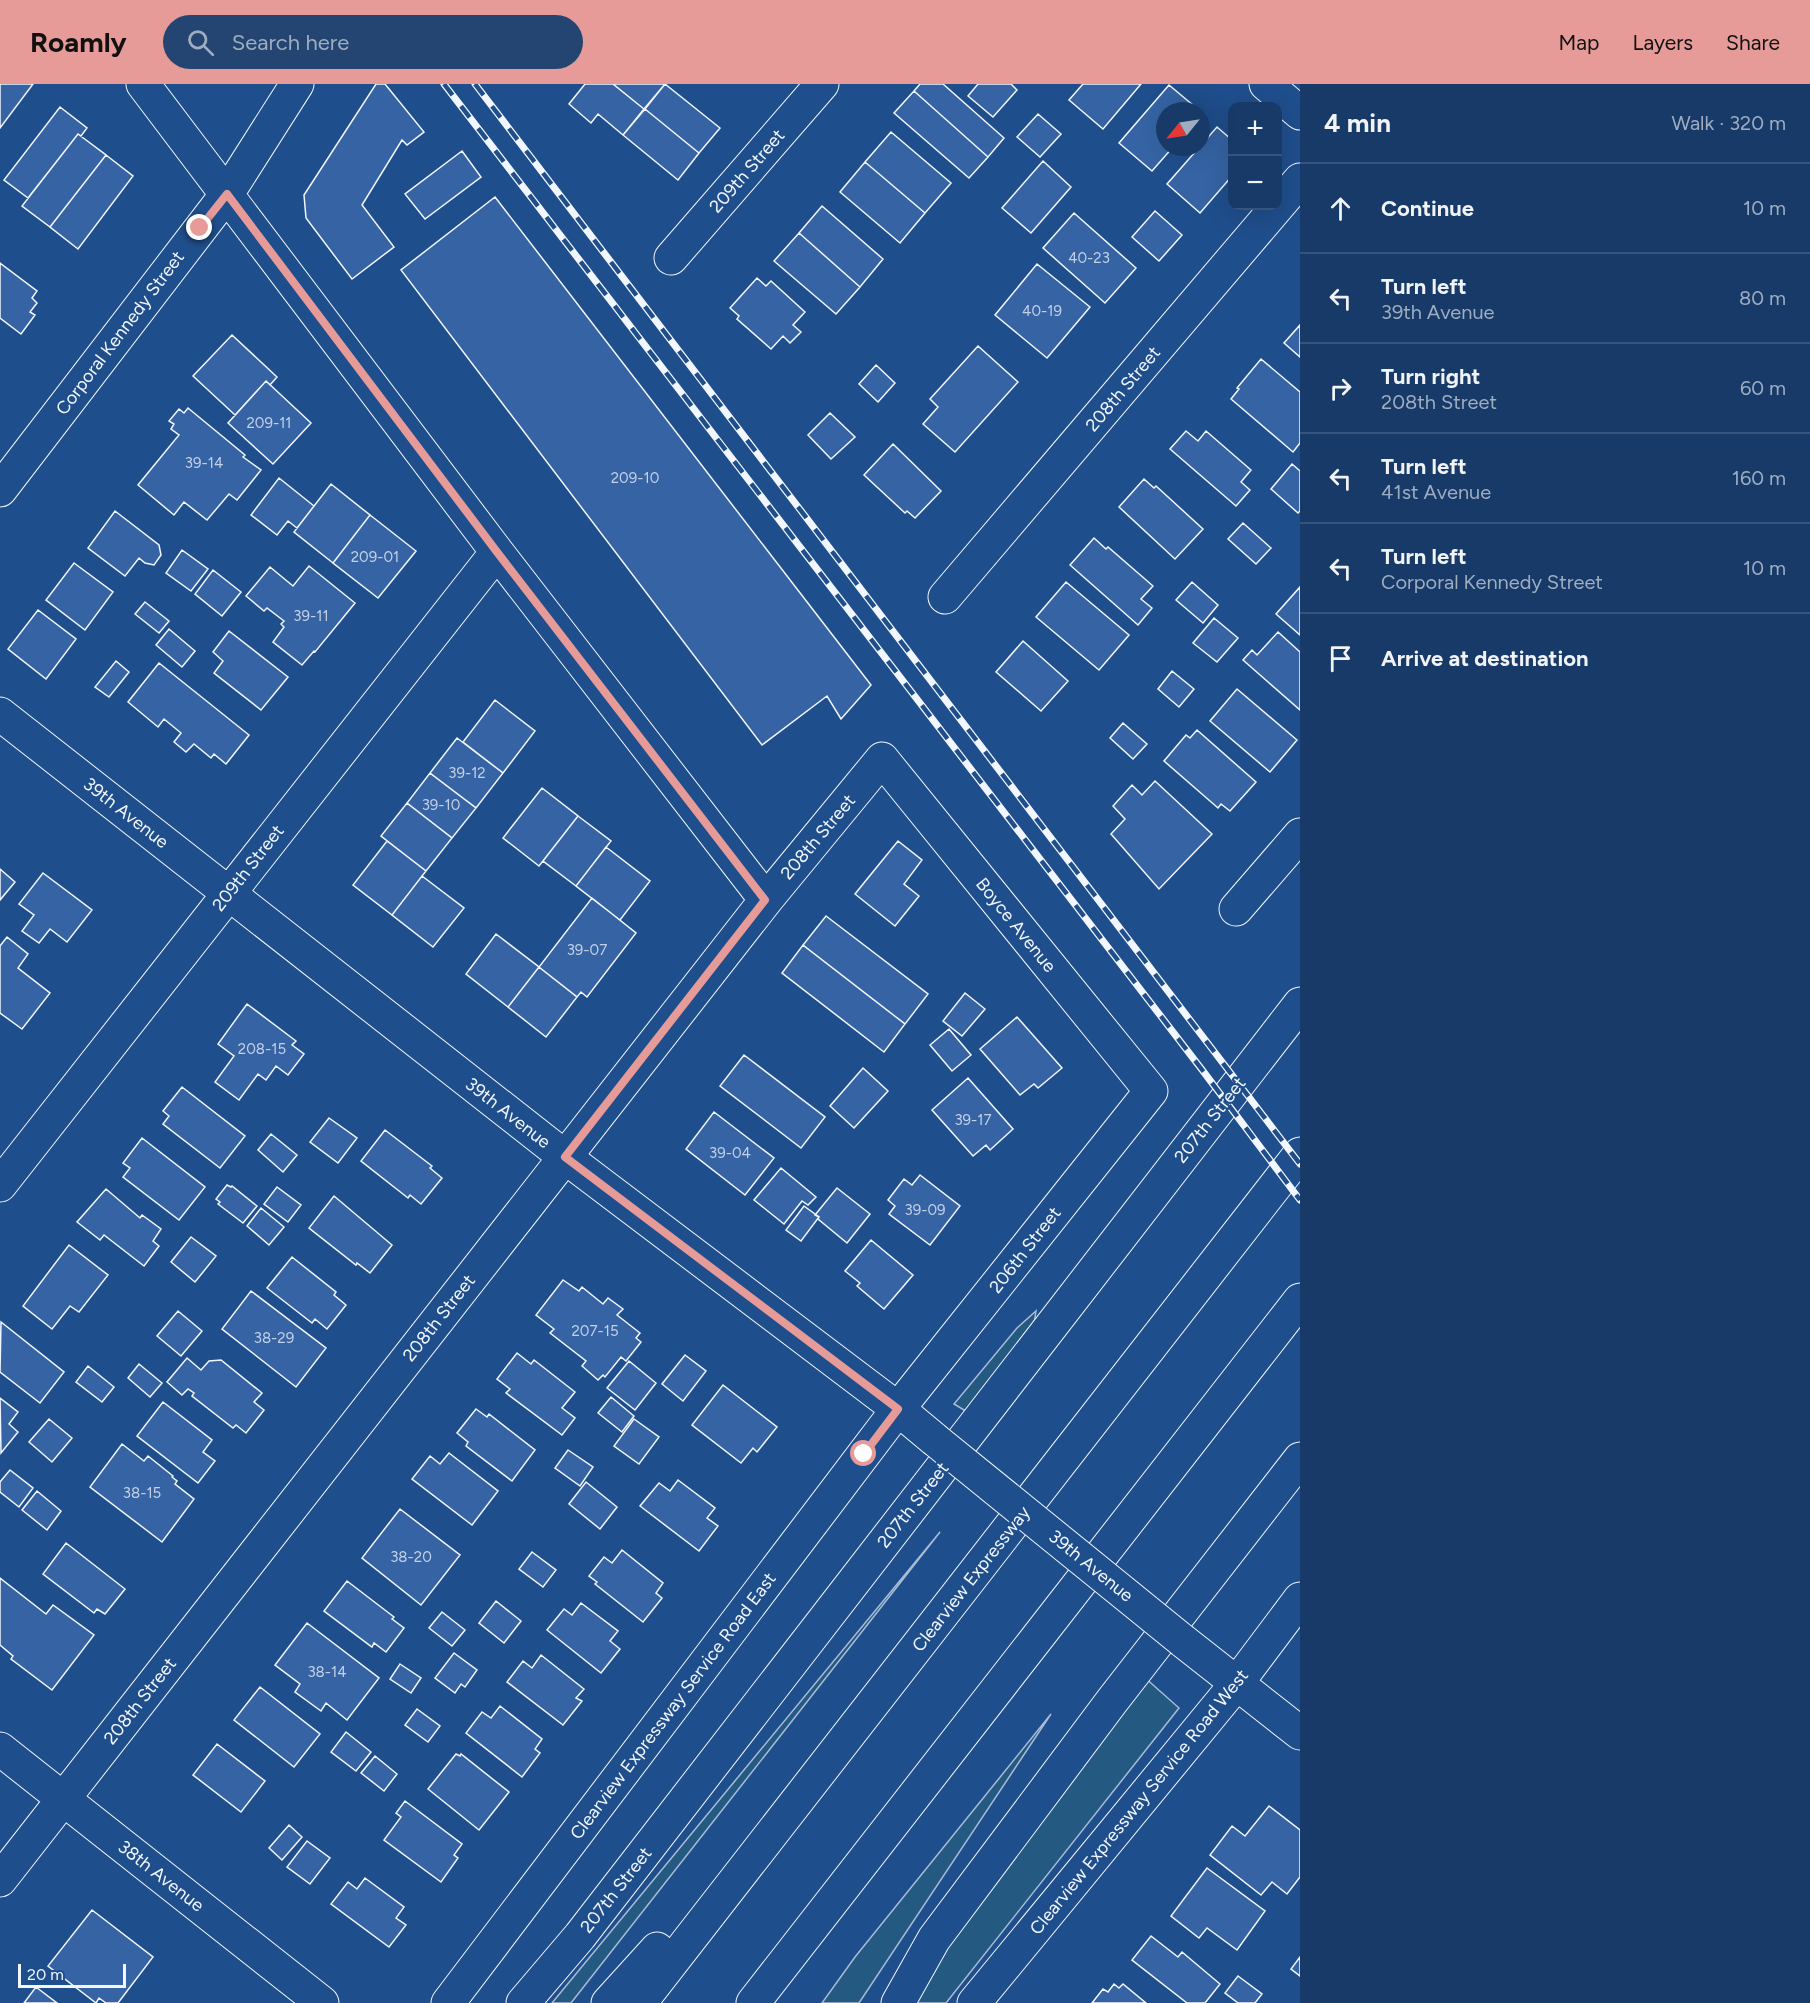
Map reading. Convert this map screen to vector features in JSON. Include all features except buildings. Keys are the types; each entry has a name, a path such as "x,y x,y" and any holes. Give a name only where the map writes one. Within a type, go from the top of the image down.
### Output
{"main road":[{"path":"143,84 497,552 765,900"},
{"name":"Corporal Kennedy Street","path":"0,490 227,194 297,84"},
{"name":"209th Street","path":"672,258 822,84"},
{"path":"1266,84 1300,113"},
{"name":"208th Street","path":"945,597 1300,180"},
{"name":"209th Street","path":"0,1185 497,552"},
{"name":"39th Avenue","path":"0,714 565,1157 898,1409 1300,1733"},
{"name":"208th Street","path":"0,1880 765,900 882,759"},
{"name":"Boyce Avenue","path":"882,759 1151,1091"},
{"path":"1236,909 1300,834"},
{"name":"207th Street","path":"523,2003 580,1936 1300,1004"},
{"name":"206th Street","path":"898,1409 1151,1091"},
{"name":"Clearview Expressway","path":"640,2003 1300,1154"},
{"path":"753,2003 1300,1300"},
{"name":"Clearview Expressway Service Road East","path":"448,2003 898,1409"},
{"path":"898,2003 934,1939 1112,1701 1300,1459"},
{"name":"Clearview Expressway Service Road West","path":"974,2003 1237,1683 1300,1599"},
{"path":"774,2003 974,1720"},
{"path":"608,2003 848,1738"},
{"name":"38th Avenue","path":"0,1749 322,2003"}],"shaded area":[{"path":"1036,1311 1033,1330 969,1413 954,1404 1017,1328"},
{"path":"940,1532 571,2003 552,2003"},
{"path":"1143,1676 1179,1708 946,2003 910,2003 954,1931"},
{"path":"1051,1714 859,2003 822,2003 855,1957"}],"railway":[{"path":"444,84 1300,1200"},
{"path":"475,84 1300,1164"}],"route":[{"path":"200,228 227,194 497,552 765,900 565,1157 898,1409 864,1454"}]}
